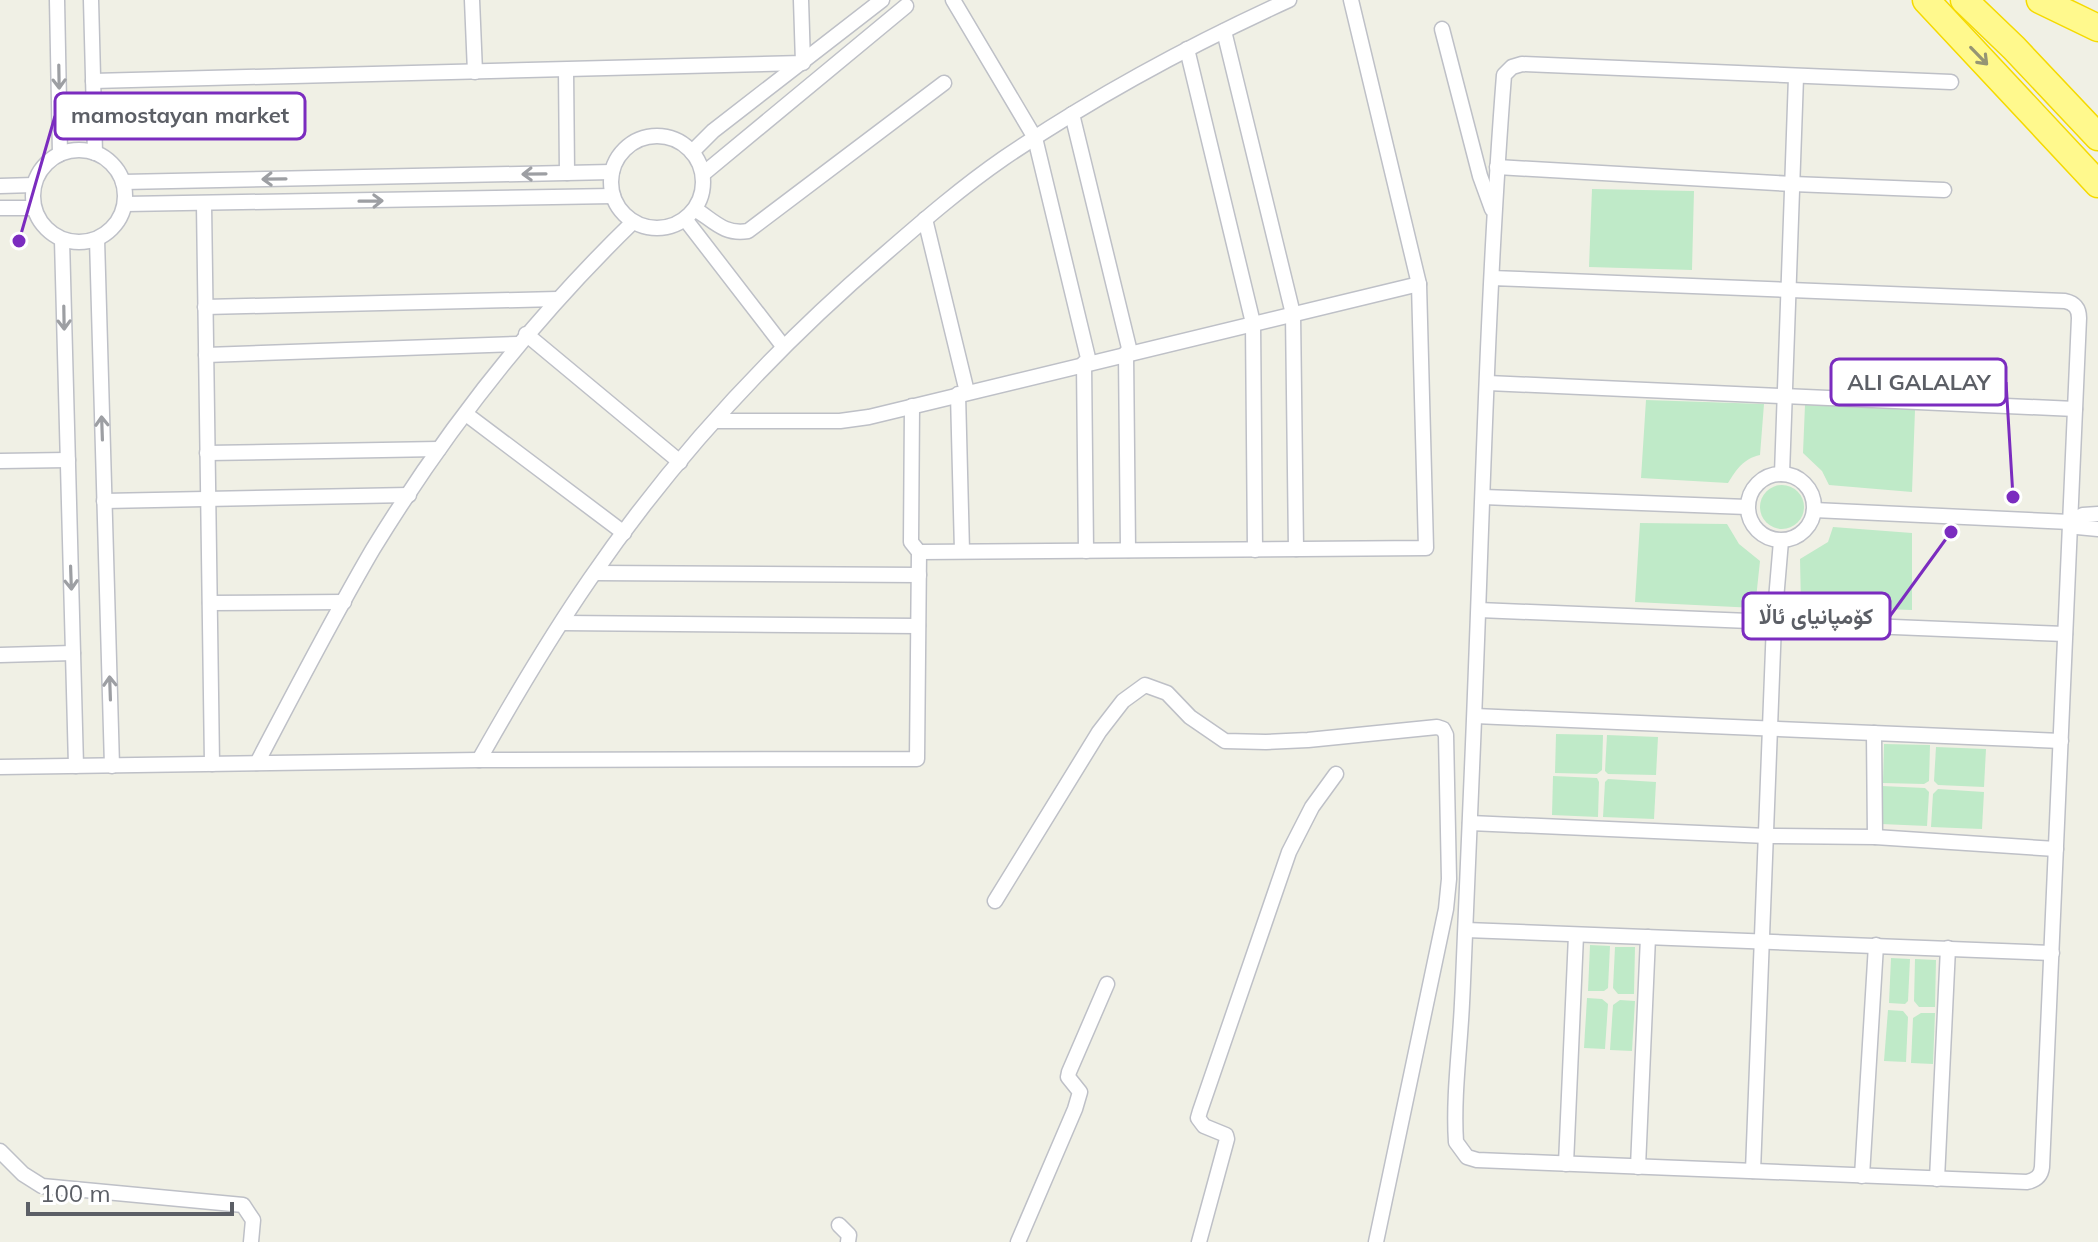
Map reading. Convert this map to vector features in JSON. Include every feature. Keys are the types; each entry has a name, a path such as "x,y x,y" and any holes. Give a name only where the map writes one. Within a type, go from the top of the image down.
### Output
{"highway":[{"path":"1926,0 2098,184"},
{"path":"1964,0 2098,137"},
{"path":"2040,0 2098,28"}],"street":[{"path":"57,0 60,154"},
{"path":"91,0 95,153"},
{"path":"472,0 475,72"},
{"path":"801,0 803,63"},
{"path":"692,152 713,131 882,0"},
{"path":"953,0 1035,138 1087,363 1086,551"},
{"path":"479,760 525,680 624,533 680,462 783,346 925,219 1002,160 1134,77 1289,0"},
{"path":"919,552 1426,548 1419,284 1351,0"},
{"path":"703,174 906,6"},
{"path":"1442,29 1480,176 1494,215 1494,228"},
{"path":"1224,31 1293,314 1296,549"},
{"path":"1187,49 1253,323 1255,550"},
{"path":"93,81 803,63"},
{"path":"1492,278 2069,301 2076,306 2079,314 2042,1167 2034,1180 1937,1179 1477,1160 1467,1157 1456,1142 1494,228 1504,75 1517,64 1951,82"},
{"path":"566,70 567,173"},
{"path":"1782,474 1796,77"},
{"path":"690,214 729,232 748,231 944,83"},
{"path":"1072,114 1128,353 1128,550"},
{"path":"656,136 684,144 698,161 703,174 703,189 690,214 672,226 658,229 633,222 620,210 613,196 611,183 615,162 624,150 642,139 656,136"},
{"path":"76,150 95,153 115,167 123,182 125,204 117,223 97,239 78,243 62,240 43,226 34,208 34,185 43,168 60,154 76,150"},
{"path":"1497,167 1944,190"},
{"path":"123,182 612,172"},
{"path":"0,186 34,185"},
{"path":"125,204 613,196"},
{"path":"204,204 212,764"},
{"path":"0,208 34,208"},
{"path":"690,214 783,346"},
{"path":"925,219 963,393 962,551"},
{"path":"257,763 374,548 439,449 522,339 600,253 633,222"},
{"path":"97,239 112,766"},
{"path":"62,240 76,766"},
{"path":"715,421 840,421 869,417 1419,284"},
{"path":"205,307 558,299"},
{"path":"206,355 522,339 680,462"},
{"path":"1488,383 2075,409"},
{"path":"0,767 479,760 917,759 919,552 911,542 912,406"},
{"path":"466,414 624,533"},
{"path":"207,453 439,449"},
{"path":"0,461 68,460"},
{"path":"1782,474 1799,479 1805,485 1811,492 1814,510 1807,528 1800,535 1781,541 1770,540 1753,527 1747,507 1749,497 1761,480 1782,474"},
{"path":"104,501 409,495"},
{"path":"1483,497 1747,507"},
{"path":"1814,510 2070,522 2083,515 2098,514"},
{"path":"2070,522 2077,527 2098,529"},
{"path":"1753,1171 1774,623 1781,541"},
{"path":"595,573 919,575"},
{"path":"210,603 344,602"},
{"path":"1479,610 2065,634"},
{"path":"562,623 918,626"},
{"path":"0,655 73,653"},
{"path":"995,901 1099,732 1123,701 1145,685 1167,693 1190,717 1225,741 1294,741 1437,727 1443,729 1446,735 1449,857 1446,909 1376,1242"},
{"path":"1475,716 2061,741"},
{"path":"1874,733 1875,837"},
{"path":"1199,1242 1227,1139 1226,1135 1204,1126 1198,1118 1200,1111 1289,852 1312,807 1336,774"},
{"path":"1470,823 1767,836 1875,837 2056,849"},
{"path":"1466,930 2052,953"},
{"path":"1566,1164 1576,935"},
{"path":"1638,1167 1648,937"},
{"path":"1862,1176 1876,945"},
{"path":"1937,1179 1948,948"},
{"path":"1018,1242 1075,1109 1080,1092 1068,1077 1069,1072 1107,984"},
{"path":"0,1151 23,1174 42,1186 243,1205 253,1220 251,1242"},
{"path":"839,1225 849,1235 848,1242"}],"green space":[{"path":"1592,189 1694,191 1692,270 1589,267"},
{"path":"1646,400 1764,404 1760,455 1745,462 1728,483 1641,478"},
{"path":"1805,405 1915,410 1912,492 1829,485 1822,471 1803,453"},
{"path":"1782,485 1798,491 1804,507 1798,523 1782,529 1766,523 1760,507 1766,491"},
{"path":"1640,523 1727,524 1739,544 1760,561 1755,608 1635,602"},
{"path":"1833,527 1912,533 1912,610 1801,606 1800,559 1828,542"},
{"path":"1556,734 1603,735 1602,770 1597,774 1555,773"},
{"path":"1607,735 1658,737 1656,775 1608,774 1605,771"},
{"path":"1884,744 1930,745 1929,781 1924,784 1883,783"},
{"path":"1936,747 1986,749 1984,787 1938,785 1934,781"},
{"path":"1553,776 1597,778 1598,817 1552,815"},
{"path":"1608,779 1656,782 1654,819 1603,817 1605,782"},
{"path":"1882,786 1925,788 1929,792 1927,826 1881,824"},
{"path":"1938,789 1984,792 1982,829 1931,827 1933,794"},
{"path":"1590,945 1610,946 1608,988 1604,991 1588,991"},
{"path":"1615,947 1635,947 1634,994 1618,994 1613,988"},
{"path":"1891,958 1910,959 1908,1001 1905,1004 1889,1003"},
{"path":"1915,959 1936,960 1935,1007 1919,1007 1914,1001"},
{"path":"1587,998 1602,999 1608,1004 1605,1049 1584,1048"},
{"path":"1620,1000 1635,1001 1632,1051 1610,1050 1613,1005"},
{"path":"1888,1010 1903,1011 1908,1017 1906,1062 1884,1061"},
{"path":"1921,1013 1935,1013 1933,1064 1911,1063 1913,1018"}],"place":[{"name":"mamostayan market","path":"19,241"},
{"name":"ALI GALALAY","path":"2013,497"},
{"name":"کۆمپانیای ئاڵا","path":"1951,532"}]}
